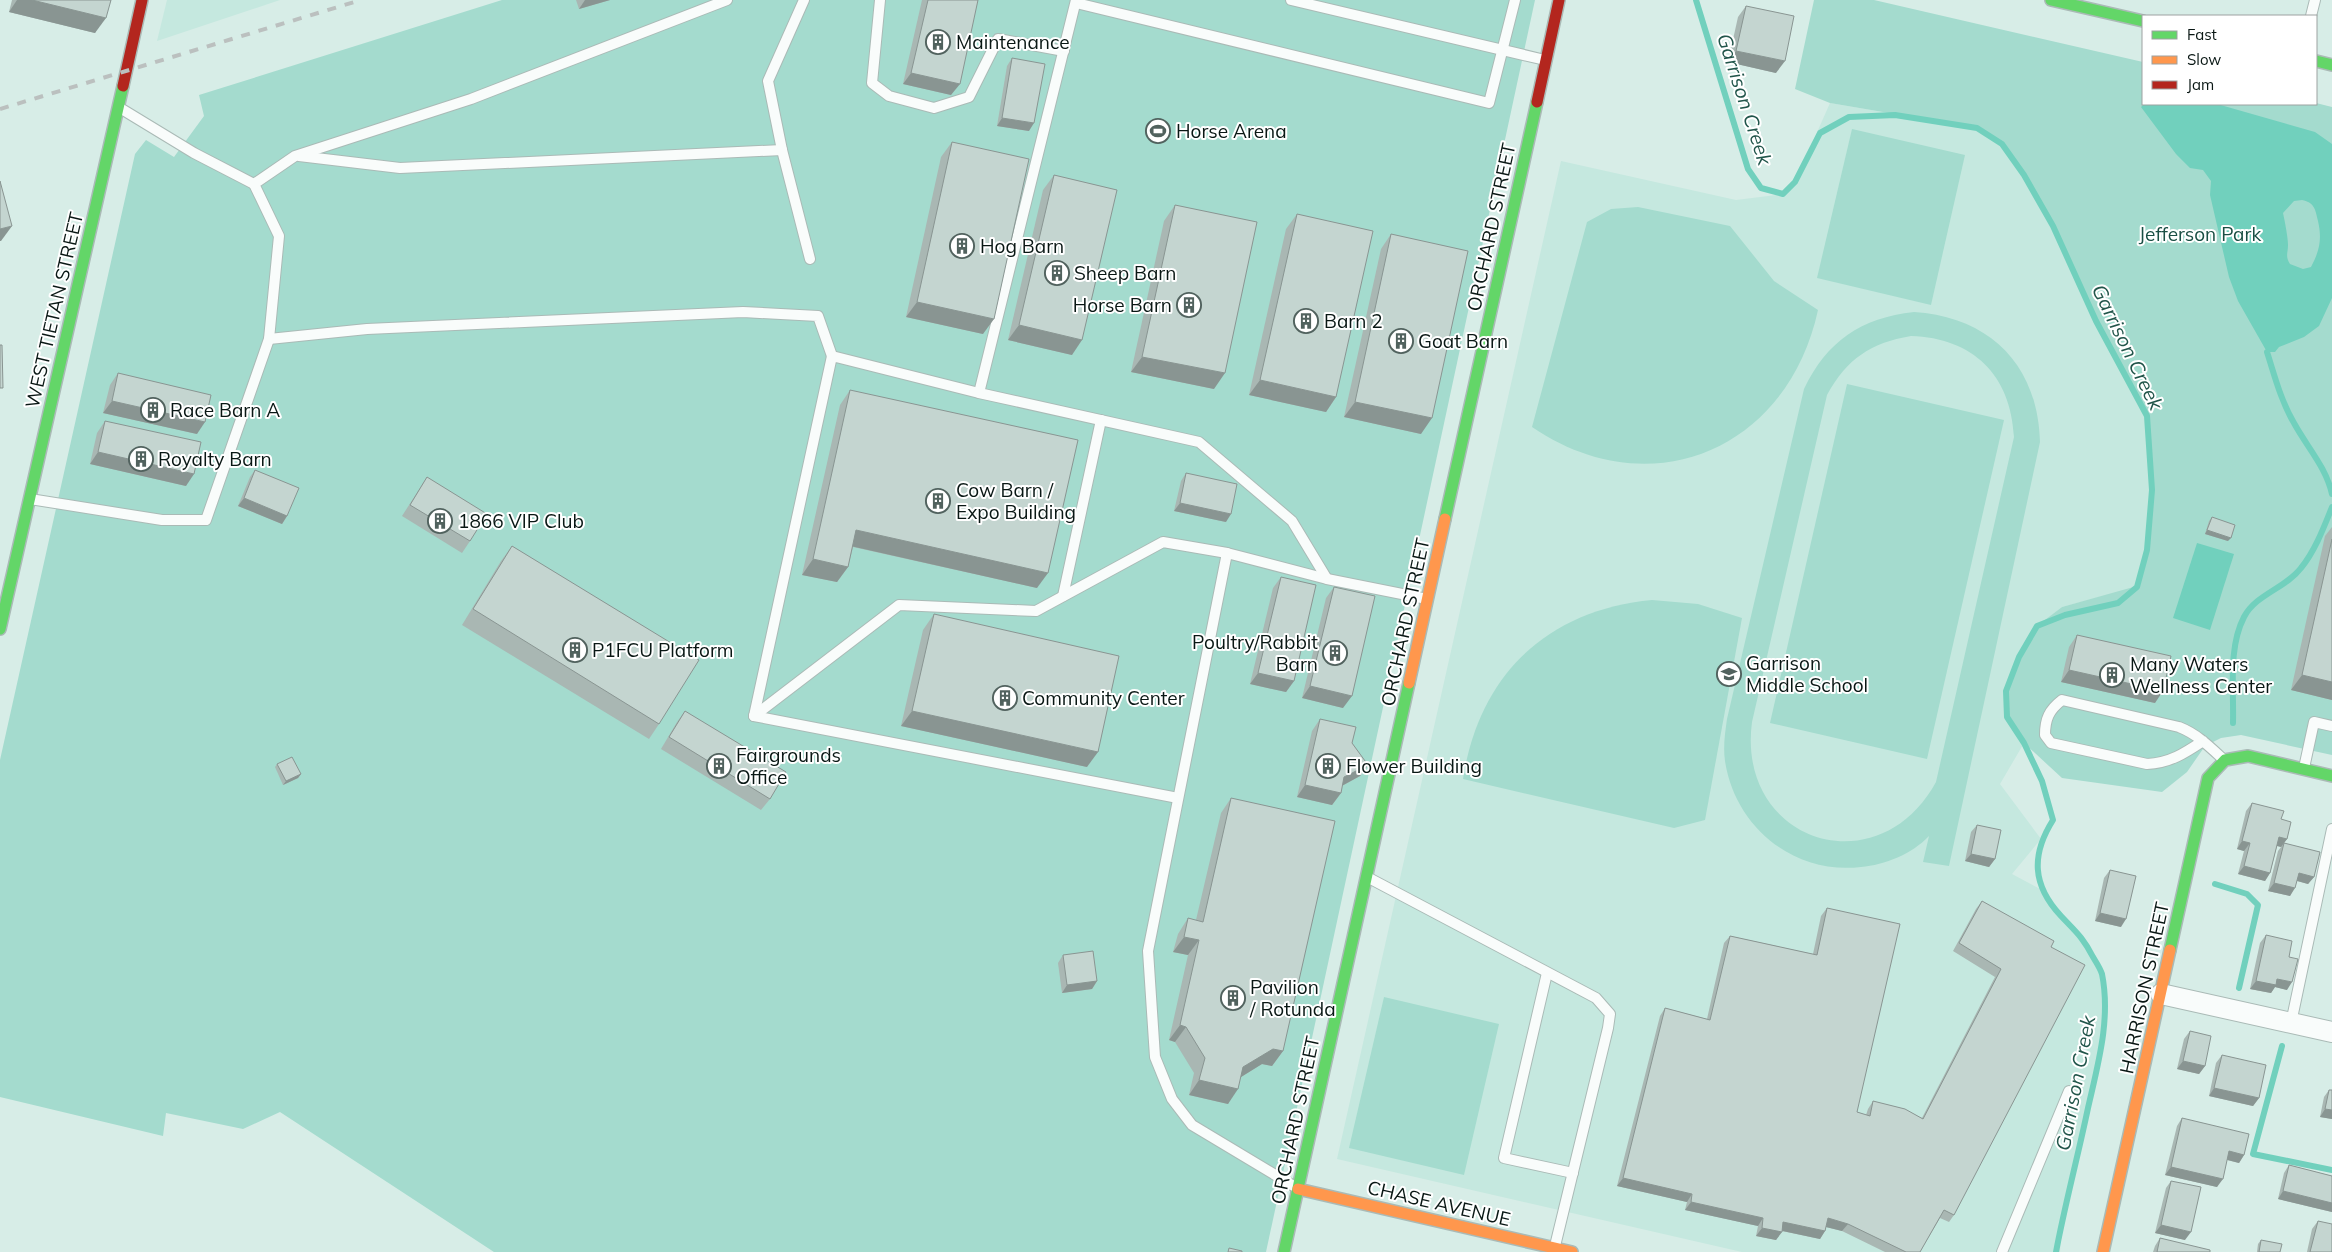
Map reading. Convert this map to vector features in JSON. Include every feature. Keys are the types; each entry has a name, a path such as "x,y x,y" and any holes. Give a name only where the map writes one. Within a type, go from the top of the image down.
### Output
{"street":[{"name":"WEST TIETAN STREET","path":"0,629 142,0"},
{"name":"ORCHARD STREET","path":"1284,1252 1559,0"},
{"path":"2050,0 2142,21"},
{"path":"2317,61 2332,65"},
{"path":"2225,760 2248,756 2332,776"},
{"name":"HARRISON STREET","path":"2103,1252 2208,778 2225,760"},
{"path":"2161,994 2332,1032"},
{"name":"CHASE AVENUE","path":"1298,1189 1560,1251"}],"lane":[{"path":"254,184 295,156 471,99 727,0"},
{"path":"804,0 768,81 782,150 810,259"},
{"path":"880,0 872,83 889,96 934,108 969,97 998,39 1064,51"},
{"path":"1291,0 1546,60"},
{"path":"979,393 1076,1 1489,104 1515,0"},
{"path":"2311,15 2315,0"},
{"path":"30,499 162,520 206,520 269,339 279,236 254,184 194,153 119,106"},
{"path":"295,156 400,168 782,150"},
{"path":"269,339 366,329 743,312 818,316 832,356 754,716"},
{"path":"832,356 979,393 1200,442 1292,521 1327,579"},
{"path":"1063,596 1101,420"},
{"path":"754,716 899,605 1036,611 1163,542 1227,553 1327,579 1428,600"},
{"path":"1227,553 1148,951 1155,1057 1172,1099 1192,1125 1298,1189"},
{"path":"2203,741 2175,758 2160,763 2147,764 2051,743 2045,735 2045,722 2051,709 2062,700 2179,727 2193,733 2203,741 2225,760"},
{"path":"754,716 1178,798"},
{"path":"2304,769 2314,722 2332,726"},
{"path":"2291,1023 2332,829"},
{"path":"1366,877 1596,998 1610,1014 1573,1173 1560,1251"},
{"path":"1547,972 1504,1158 1573,1173"},
{"path":"2002,1252 2069,1091"}],"shaded area":[{"path":"167,0 280,0 157,41"},
{"name":"Garrison Middle School","path":"1830,103 1977,128 2002,144 2024,175 2053,226 2096,321 2147,416 2152,490 2147,550 2137,587 2062,607 2037,627 2007,717 2024,743 2000,784 2041,839 2012,874 2044,891 2060,915 2083,938 2101,971 2105,998 2105,1027 2061,1237 2060,1252 1742,1252 1337,1159 1561,161 1736,200 1784,194 1795,182"},
{"path":"2143,105 2220,105 2315,132 2332,144 2332,298 2319,326 2304,337 2279,347 2275,352 2267,352 2238,301 2229,277 2210,195 2211,181 2203,170 2190,168 2176,154 2141,107","holes":["2302,200 2312,205 2315,210 2320,239 2311,267 2303,269 2290,264 2288,259 2288,242 2283,213 2294,201"]},
{"path":"2197,543 2234,554 2210,630 2173,618"}],"green space":[{"path":"502,0 1535,0 1266,1252 494,1252 280,1112 243,1129 166,1113 163,1136 0,1097 0,760 135,154 146,140 174,157 204,116 199,95"},
{"name":"Jefferson Park","path":"1814,0 1874,0 2142,62 2142,105 2317,105 2317,103 2332,107 2332,755 2241,735 2221,738 2205,746 2187,772 2162,792 2062,778 2024,743 2007,717 2006,691 2019,657 2037,626 2062,607 2137,586 2147,550 2152,491 2147,416 2096,321 2053,226 2024,175 2002,144 1977,128 1830,103 1795,89"},
{"path":"1852,129 1965,155 1931,305 1817,278"},
{"path":"1638,207 1730,226 1774,281 1818,310 1802,358 1777,398 1746,429 1708,451 1667,462 1623,462 1577,451 1532,427 1587,222 1611,209"},
{"path":"1914,312 1941,316 1965,324 1987,335 2005,350 2019,368 2030,390 2037,415 2040,442 1949,866 1923,862 1929,836 1915,848 1889,861 1870,866 1836,867 1813,863 1791,854 1772,842 1755,826 1741,807 1731,785 1725,761 1725,735 1727,719 1804,389 1813,372 1835,345 1862,326 1895,315","holes":["1911,336 1933,338 1970,352 1985,364 1996,378 2005,395 2011,415 2014,437 1936,782 1911,815 1881,834 1848,841 1816,837 1788,822 1766,797 1753,763 1752,722 1827,395 1852,362 1872,348 1883,343"]},
{"path":"1847,384 2004,420 1927,759 1770,723"},
{"path":"1652,600 1698,604 1742,618 1705,820 1674,828 1463,779 1471,742 1485,709 1502,679 1524,654 1550,634 1580,618 1614,606"},
{"path":"1384,997 1499,1024 1464,1175 1349,1148"}],"building":[{"path":"32,0 111,0 106,18"},
{"name":"Maintenance","path":"928,0 978,0 960,84 911,73"},
{"path":"1746,6 1794,16 1785,61 1736,51"},
{"name":"Maintenance","path":"1012,58 1045,64 1034,123 1002,118"},
{"name":"Hog Barn","path":"952,142 1029,159 994,319 917,302"},
{"name":"Sheep Barn","path":"1054,175 1117,190 1082,340 1019,325"},
{"path":"0,181 12,226 0,229"},
{"name":"Horse Barn","path":"1175,205 1257,222 1225,373 1142,357"},
{"name":"Barn 2","path":"1297,214 1373,231 1336,397 1260,380"},
{"name":"Goat Barn","path":"1391,234 1468,251 1432,418 1355,402"},
{"path":"0,345 2,345 3,388 0,388"},
{"path":"118,373 211,395 205,422 112,401"},
{"name":"Cow Barn / Expo Building","path":"850,390 1078,440 1048,573 856,530 848,567 813,559"},
{"path":"105,421 201,442 194,474 98,452"},
{"path":"255,470 299,488 287,516 244,498"},
{"path":"1186,473 1237,484 1231,514 1180,503"},
{"path":"427,477 487,514 470,541 410,505"},
{"path":"2212,517 2235,525 2231,538 2207,530"},
{"path":"2332,539 2332,682 2302,675"},
{"name":"P1FCU Platform","path":"512,546 699,660 659,724 473,609"},
{"path":"1281,577 1316,585 1294,681 1258,673"},
{"name":"Poultry/Rabbit Barn","path":"1334,587 1375,596 1352,696 1310,686"},
{"name":"Community Center","path":"934,614 1119,656 1098,752 912,711"},
{"path":"2077,635 2171,656 2163,691 2069,670"},
{"path":"685,711 786,772 770,799 669,737"},
{"name":"Flower Building","path":"1320,719 1356,727 1352,743 1368,765 1344,777 1341,793 1305,785"},
{"path":"292,757 301,774 286,781 277,764"},
{"name":"Pavilion / Rotunda","path":"1231,798 1335,821 1283,1051 1273,1049 1243,1067 1238,1089 1199,1080 1205,1058 1186,1027 1180,1025 1199,940 1184,937 1188,918 1203,922"},
{"path":"2252,803 2284,811 2281,819 2291,822 2287,839 2279,837 2270,873 2244,866 2250,843 2242,841"},
{"path":"1977,825 2001,830 1995,859 1971,854"},
{"path":"2284,843 2320,852 2314,877 2299,873 2295,888 2274,883"},
{"path":"2110,870 2136,876 2126,919 2100,913"},
{"path":"1982,901 2054,941 2051,947 2085,965 1954,1215 1944,1210 1920,1252 1906,1252 1848,1224 1828,1218 1825,1231 1783,1222 1782,1232 1762,1228 1763,1218 1691,1202 1692,1194 1623,1178 1665,1008 1710,1020 1730,936 1817,955 1827,908 1900,924 1857,1112 1870,1116 1873,1101 1905,1109 1923,1119 2001,969 1959,943"},
{"path":"2266,935 2292,941 2289,957 2298,959 2292,982 2277,979 2276,985 2256,981"},
{"path":"1093,951 1097,981 1067,985 1063,955"},
{"path":"2190,1031 2211,1036 2205,1066 2183,1061"},
{"path":"2222,1055 2266,1065 2259,1098 2214,1088"},
{"path":"2329,1090 2332,1090 2332,1110 2325,1109"},
{"path":"2182,1118 2249,1134 2244,1155 2229,1151 2223,1179 2171,1167"},
{"path":"2289,1165 2332,1176 2332,1203 2283,1191"},
{"path":"2171,1181 2201,1187 2191,1232 2161,1225"},
{"path":"2318,1221 2332,1224 2332,1252 2310,1252"},
{"path":"2160,1238 2210,1250 2210,1252 2157,1252"},
{"path":"2261,1240 2282,1244 2280,1252 2259,1252"},
{"path":"1229,1248 1242,1251 1242,1252 1228,1252"}],"waterway":[{"name":"Garrison Creek","path":"1696,0 1748,169 1761,188 1783,194 1795,182 1820,133 1849,117 1895,115 1977,128 2002,144 2024,175 2053,226 2096,321 2147,416 2152,490 2147,550 2137,587 2118,603 2065,615 2037,626 2019,657 2006,691 2007,717 2024,743 2042,781 2053,820 2041,845 2038,858 2040,881 2044,893 2051,904 2086,944 2102,974 2104,991 2104,1025 2099,1058 2056,1252"},
{"path":"2267,352 2289,415 2321,466 2332,494"},
{"path":"2233,723 2234,655 2239,629 2244,617 2256,602 2295,575 2301,568 2315,547 2332,507"},
{"path":"2215,884 2247,894 2258,905 2239,988"},
{"path":"2282,1046 2253,1154 2332,1170"}],"railway":[{"path":"0,109 361,0"}],"traffic: fast":[{"path":"2051,0 2142,21"},
{"path":"2317,61 2332,65"},
{"path":"0,629 123,86"},
{"path":"1445,519 1537,102"},
{"path":"1284,1252 1409,683"},
{"path":"2170,950 2208,778 2225,760 2248,756 2332,776"}],"traffic: slow":[{"path":"1409,683 1445,519"},
{"path":"2103,1252 2170,950"},
{"path":"1298,1189 1572,1252"}],"traffic: jam":[{"path":"123,86 142,0"},
{"path":"1537,102 1559,0"}],"place":[{"name":"Maintenance","path":"938,42"},
{"name":"Horse Arena","path":"1158,131"},
{"name":"Hog Barn","path":"962,246"},
{"name":"Sheep Barn","path":"1057,273"},
{"name":"Horse Barn","path":"1189,305"},
{"name":"Barn 2","path":"1306,321"},
{"name":"Goat Barn","path":"1401,341"},
{"name":"Race Barn A","path":"153,410"},
{"name":"Royalty Barn","path":"141,459"},
{"name":"Cow Barn / Expo Building","path":"938,501"},
{"name":"1866 VIP Club","path":"440,521"},
{"name":"P1FCU Platform","path":"575,650"},
{"name":"Poultry/Rabbit Barn","path":"1335,653"},
{"name":"Garrison Middle School","path":"1729,674"},
{"name":"Many Waters Wellness Center","path":"2112,675"},
{"name":"Community Center","path":"1005,698"},
{"name":"Fairgrounds Office","path":"719,766"},
{"name":"Flower Building","path":"1328,766"},
{"name":"Pavilion / Rotunda","path":"1233,998"}]}
